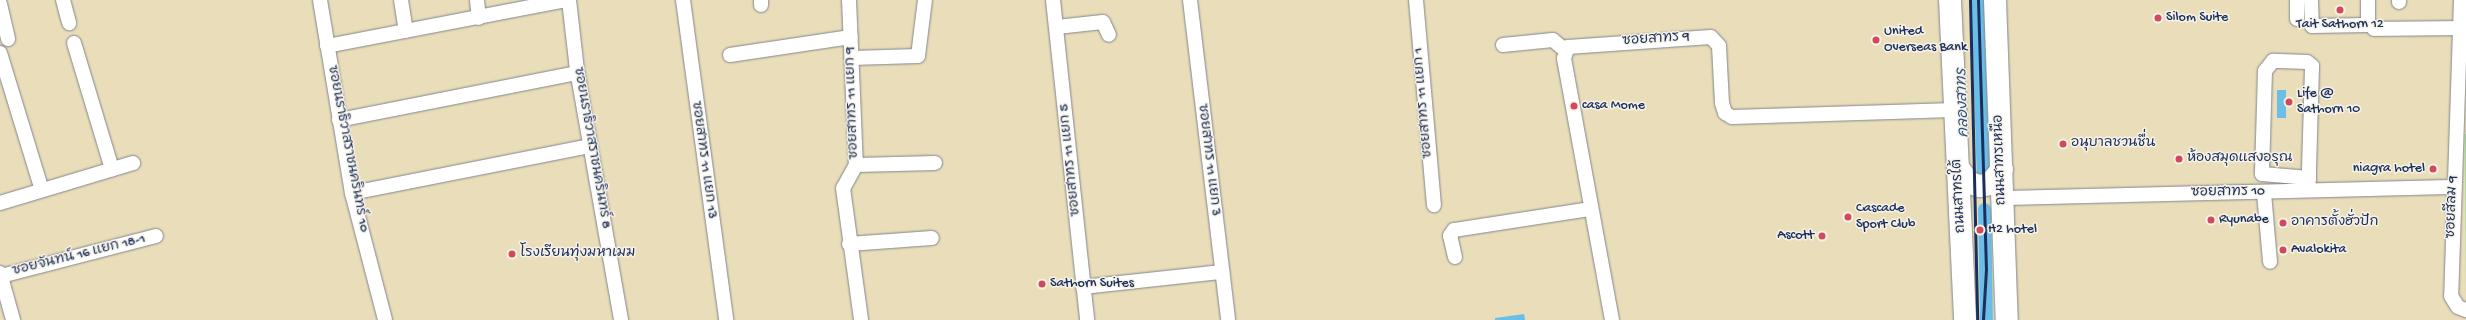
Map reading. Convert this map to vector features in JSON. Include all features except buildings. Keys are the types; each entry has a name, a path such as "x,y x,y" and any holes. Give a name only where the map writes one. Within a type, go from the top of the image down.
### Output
{"main road":[{"name":"ถนนสาทรใต้","path":"1950,0 1962,223 1964,320"},
{"name":"ถนนสาทรเหนือ","path":"1995,0 2007,320"},
{"path":"1959,169 1970,183 1980,186 1994,181 2002,169"},
{"path":"1962,223 1972,206 1986,199 2003,198"}],"street":[{"path":"63,0 69,22"},
{"name":"ซอยนราธิวาสราชนครินทร์ 10","path":"320,0 352,193 385,320"},
{"path":"401,0 406,31"},
{"path":"477,0 479,18"},
{"path":"328,46 567,0"},
{"name":"ซอยนราธิวาสราชนครินทร์ 8","path":"567,0 577,73 621,320"},
{"name":"ซอยสาทร 11 แยก 13","path":"683,0 726,320"},
{"name":"ซอยสาทร 11 แยก 9","path":"849,0 856,165 843,188 848,244 860,320"},
{"path":"852,58 918,56 925,0"},
{"name":"ซอยสาทร 11 แยก 5","path":"1053,0 1087,320"},
{"name":"ซอยสาทร 11 แยก 3","path":"1190,0 1228,320"},
{"name":"ซอยสาทร 11 แยก 1","path":"1416,0 1434,205"},
{"path":"2297,0 2297,20"},
{"path":"2311,0 2312,26 2368,25 2368,0"},
{"name":"ซอยสีลม 9","path":"2461,0 2458,28 2458,123 2453,187 2451,296 2458,307 2466,310"},
{"path":"0,4 8,39"},
{"path":"1057,27 1103,22 1109,35"},
{"path":"2374,29 2458,28"},
{"path":"730,55 851,37"},
{"name":"ซอยสาทร 9","path":"1565,50 1572,46 1711,37 1719,46 1722,103 1726,113 1732,117 1955,110"},
{"path":"1503,45 1553,40 1565,50 1590,209 1612,320"},
{"path":"74,43 112,169"},
{"path":"0,53 42,190"},
{"path":"2273,61 2307,62 2312,66 2309,183 2262,174 2265,71 2273,61"},
{"path":"339,120 577,73"},
{"path":"352,193 590,146"},
{"path":"0,203 133,163"},
{"path":"856,165 935,163"},
{"name":"ซอยสาทร 10","path":"2003,198 2264,193 2309,183 2453,187"},
{"path":"2264,193 2270,262"},
{"path":"1455,257 1450,236 1454,230 1590,209"},
{"name":"ซอยจันทน์ 16 แยก 18-1","path":"0,275 156,236"},
{"path":"848,244 932,238"},
{"path":"1083,287 1222,272"},
{"path":"0,275 13,320"}],"green space":[{"path":"2465,134 2466,134 2465,299"}],"water":[{"path":"2277,90 2286,90 2286,118 2277,118"},
{"path":"1524,314 1525,320 1495,320 1495,318"}],"waterway":[{"name":"คลองสาทร","path":"1977,0 1983,180"},
{"name":"คลองสาทร","path":"1984,209 1986,320"}],"railway":[{"path":"1970,0 1977,320"},
{"path":"1978,0 1986,269 1983,320"}],"place":[{"name":"Tait Sathorn 12","path":"2340,10"},
{"name":"Silom Suite","path":"2158,18"},
{"name":"United Overseas Bank","path":"1876,40"},
{"name":"Life @ Sathorn 10","path":"2289,102"},
{"name":"casa Mome","path":"1574,106"},
{"name":"อนุบาลชวนชื่น","path":"2063,144"},
{"name":"ห้องสมุดแสงอรุณ","path":"2179,159"},
{"name":"niagra hotel","path":"2433,169"},
{"name":"Cascade Sport Club","path":"1848,217"},
{"name":"Ryunabe","path":"2211,220"},
{"name":"อาคารตั้งฮั่วปัก","path":"2283,223"},
{"name":"H2 hotel","path":"1980,230"},
{"name":"Ascott","path":"1822,236"},
{"name":"Avalokita","path":"2283,250"},
{"name":"โรงเรียนทุ่งมหาเมฆ","path":"512,254"},
{"name":"Sathorn Suites","path":"1042,284"}]}
